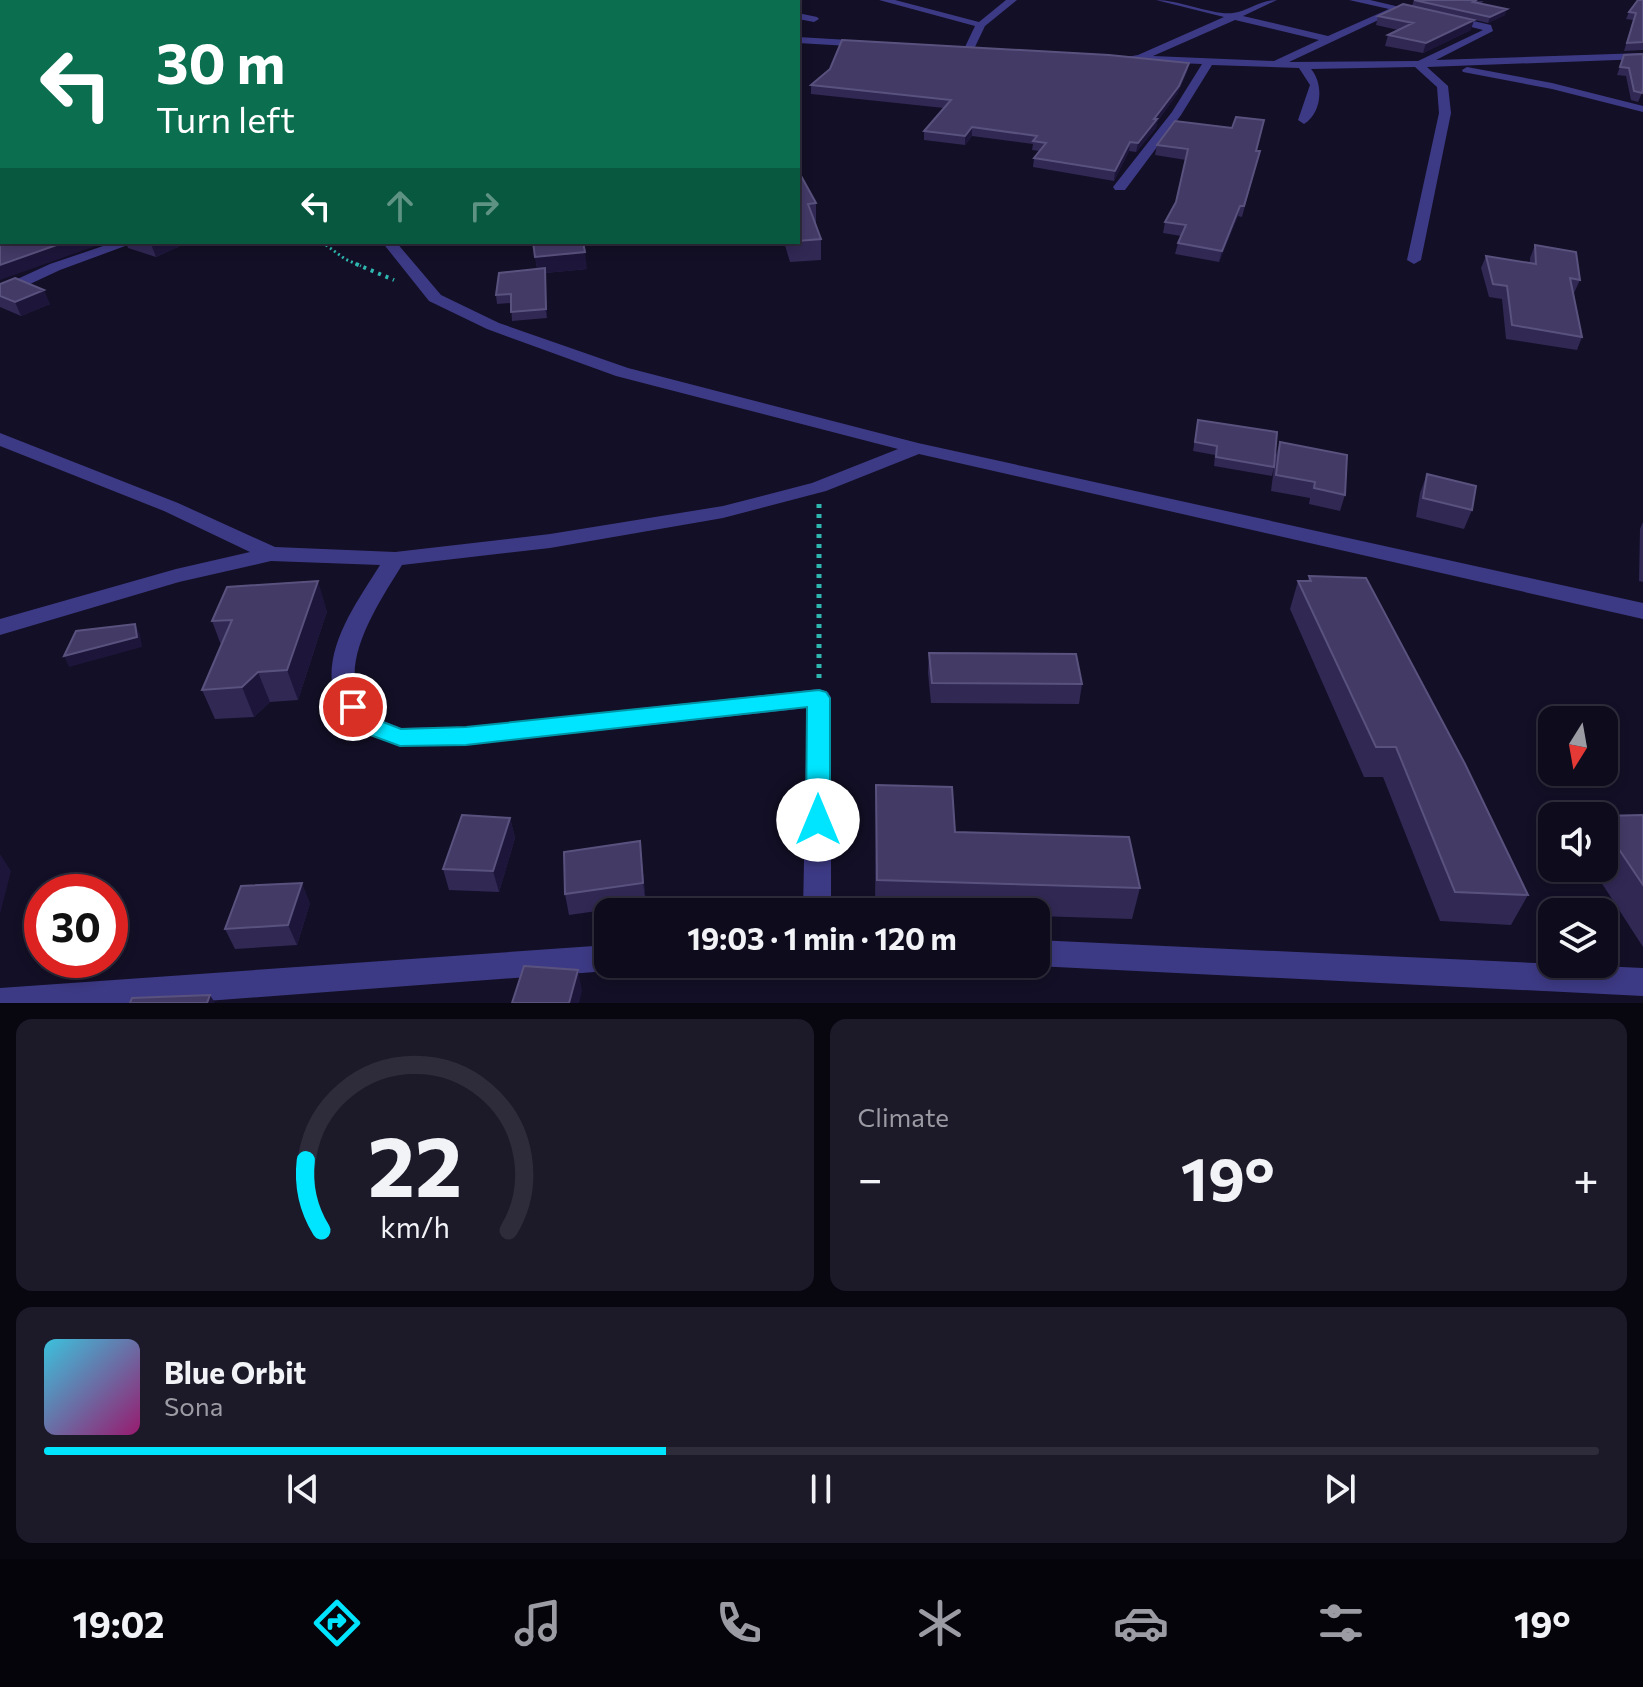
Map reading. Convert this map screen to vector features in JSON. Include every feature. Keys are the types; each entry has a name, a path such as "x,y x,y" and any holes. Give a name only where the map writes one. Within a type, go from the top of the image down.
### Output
{"street":[{"path":"884,0 981,25"},
{"path":"969,49 981,25 1012,0"},
{"path":"1161,0 1329,39"},
{"path":"1138,59 1272,0"},
{"path":"1354,0 1413,11"},
{"path":"1273,66 1399,8"},
{"path":"800,16 814,19"},
{"path":"1418,65 1488,31 1488,27 1482,24 1440,16"},
{"path":"800,40 883,45"},
{"path":"955,48 984,50"},
{"path":"1106,57 1303,67 1643,56"},
{"path":"1120,187 1177,113 1208,63"},
{"path":"1438,64 1552,86 1643,109"},
{"path":"1414,260 1445,113 1442,86 1418,65"},
{"path":"1303,67 1317,83 1304,120"},
{"path":"0,293 55,267 123,244"},
{"path":"390,244 435,298 493,326 622,372 917,448 1643,611"},
{"path":"0,439 129,493 211,523 271,554"},
{"path":"0,627 176,576 271,554 395,559 582,536 723,512 819,487 917,448"},
{"path":"395,559 366,606 345,652 345,692 362,723 400,737 466,736 819,698 817,898"},
{"path":"1050,954 1643,982"},
{"path":"0,1002 594,959"}],"path":[{"path":"325,244 345,259 435,298"},
{"path":"819,487 819,698"}],"building":[{"path":"1414,0 1477,0 1473,2 1507,9 1490,17"},
{"path":"1638,0 1643,0 1643,42 1627,43 1636,13 1629,12"},
{"path":"1403,4 1474,20 1426,43 1388,35 1413,23 1378,16"},
{"path":"842,40 1109,55 1189,63 1179,86 1154,119 1157,119 1138,143 1130,142 1115,171 1034,158 1046,143 1033,141 1037,136 972,127 965,136 924,131 951,100 811,85 830,69"},
{"path":"1643,54 1642,93 1634,91 1629,68 1620,67 1624,55"},
{"path":"1236,117 1264,120 1256,151 1260,151 1244,206 1240,206 1222,251 1178,243 1186,225 1165,222 1176,202 1188,149 1157,145 1175,121 1232,128"},
{"path":"800,174 816,203 808,204 821,239 800,241"},
{"path":"0,244 59,244 0,265"},
{"path":"533,244 583,244 585,252 535,257"},
{"path":"1535,245 1576,252 1580,280 1570,278 1582,337 1512,325 1507,286 1493,284 1486,256 1536,264"},
{"path":"545,268 546,309 511,312 511,294 496,295 499,273"},
{"path":"15,278 44,290 15,302 0,296 0,284"},
{"path":"1198,420 1277,432 1274,467 1216,457 1217,446 1195,442"},
{"path":"1280,442 1347,455 1345,495 1314,488 1315,482 1276,475"},
{"path":"1427,474 1476,486 1472,510 1423,498"},
{"path":"1309,576 1366,578 1465,764 1528,895 1455,892 1396,747 1376,747 1298,581 1311,581"},
{"path":"318,581 287,670 258,672 242,687 202,690 232,620 212,621 227,587"},
{"path":"135,624 137,637 64,656 76,631"},
{"path":"929,653 1076,654 1082,684 932,683"},
{"path":"876,785 952,787 955,832 1129,837 1140,888 877,880"},
{"path":"462,815 510,818 493,871 443,869"},
{"path":"1643,815 1643,885 1618,848 1618,816"},
{"path":"640,841 643,883 565,894 564,852"},
{"path":"302,883 288,925 225,929 241,886"},
{"path":"524,966 578,970 569,1003 512,1003"},
{"path":"210,995 207,1003 130,1003 132,998"}],"route":[{"path":"353,707 362,723 400,737 422,737 466,736 819,698 818,820"}]}
